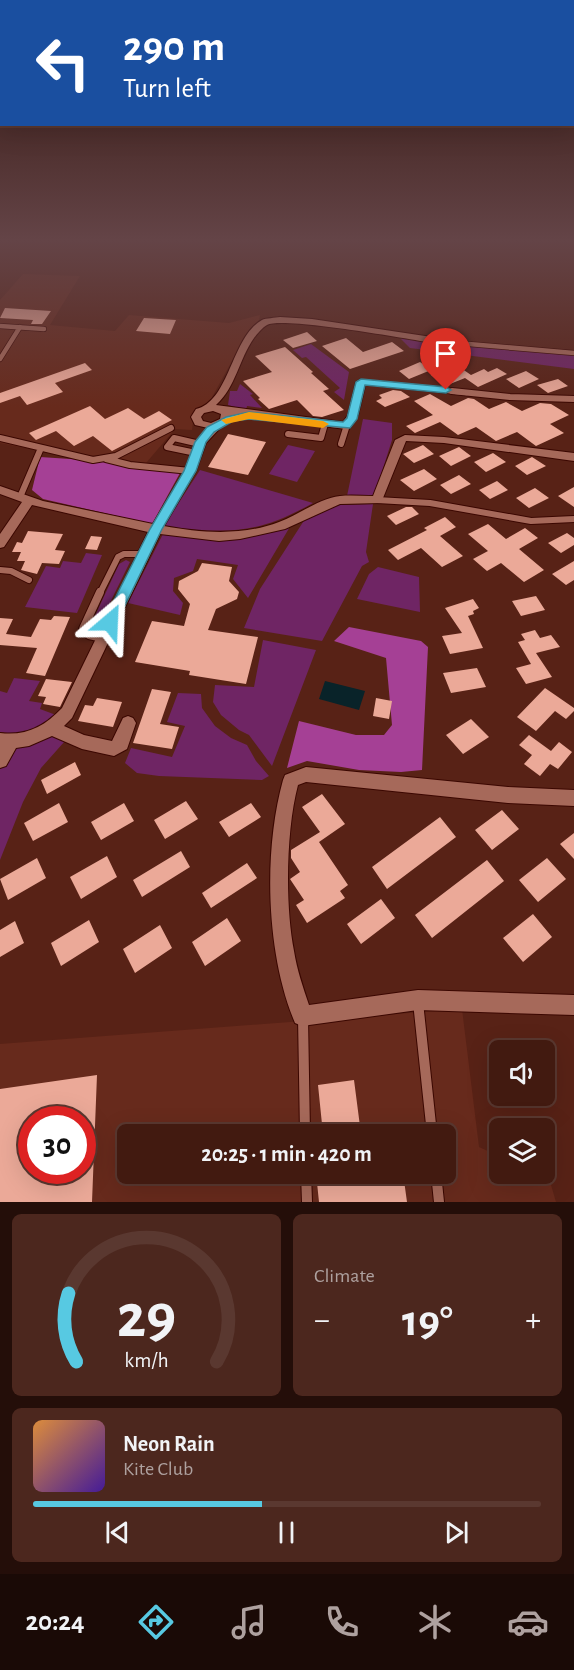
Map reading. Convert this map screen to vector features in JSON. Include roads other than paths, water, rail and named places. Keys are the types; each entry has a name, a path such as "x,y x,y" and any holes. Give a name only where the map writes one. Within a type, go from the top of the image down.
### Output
{"street":[{"path":"199,446 197,414 221,395 250,336 265,322 280,320 312,322 445,342"},
{"path":"199,423 207,426 222,417 249,415 347,425 353,415 361,382"},
{"path":"0,761 6,741 33,738 51,728 66,713 156,529 190,471 199,446 222,417 221,395"},
{"path":"206,409 222,417"},
{"path":"0,490 24,499 108,520 219,537 281,526 326,504 340,500 377,500 400,440 405,438 444,440 574,457"},
{"path":"0,544 24,499"},
{"path":"51,728 82,742 114,749 121,744 128,723"},
{"path":"574,798 508,795 306,774 291,780 286,794 282,872 284,946 303,1016 418,1000 574,1005"}],"lane":[{"path":"0,326 44,329"},
{"path":"0,359 20,327"},
{"path":"445,342 574,353"},
{"path":"361,382 510,397 574,399"},
{"path":"288,434 321,438 325,424"},
{"path":"341,444 347,425"},
{"path":"103,459 116,456 171,428"},
{"path":"0,438 80,459 103,459 130,465 190,471"},
{"path":"24,499 41,448"},
{"path":"377,500 430,503 531,521 574,519"},
{"path":"103,638 89,634 83,629 85,622 118,557 124,554 144,554"},
{"path":"0,570 11,571 29,580"},
{"path":"418,1000 431,1124"},
{"path":"303,1016 305,1124"},
{"path":"306,1184 307,1202"},
{"path":"437,1184 439,1202"}],"water":[{"path":"325,681 365,691 359,710 319,699"}]}
